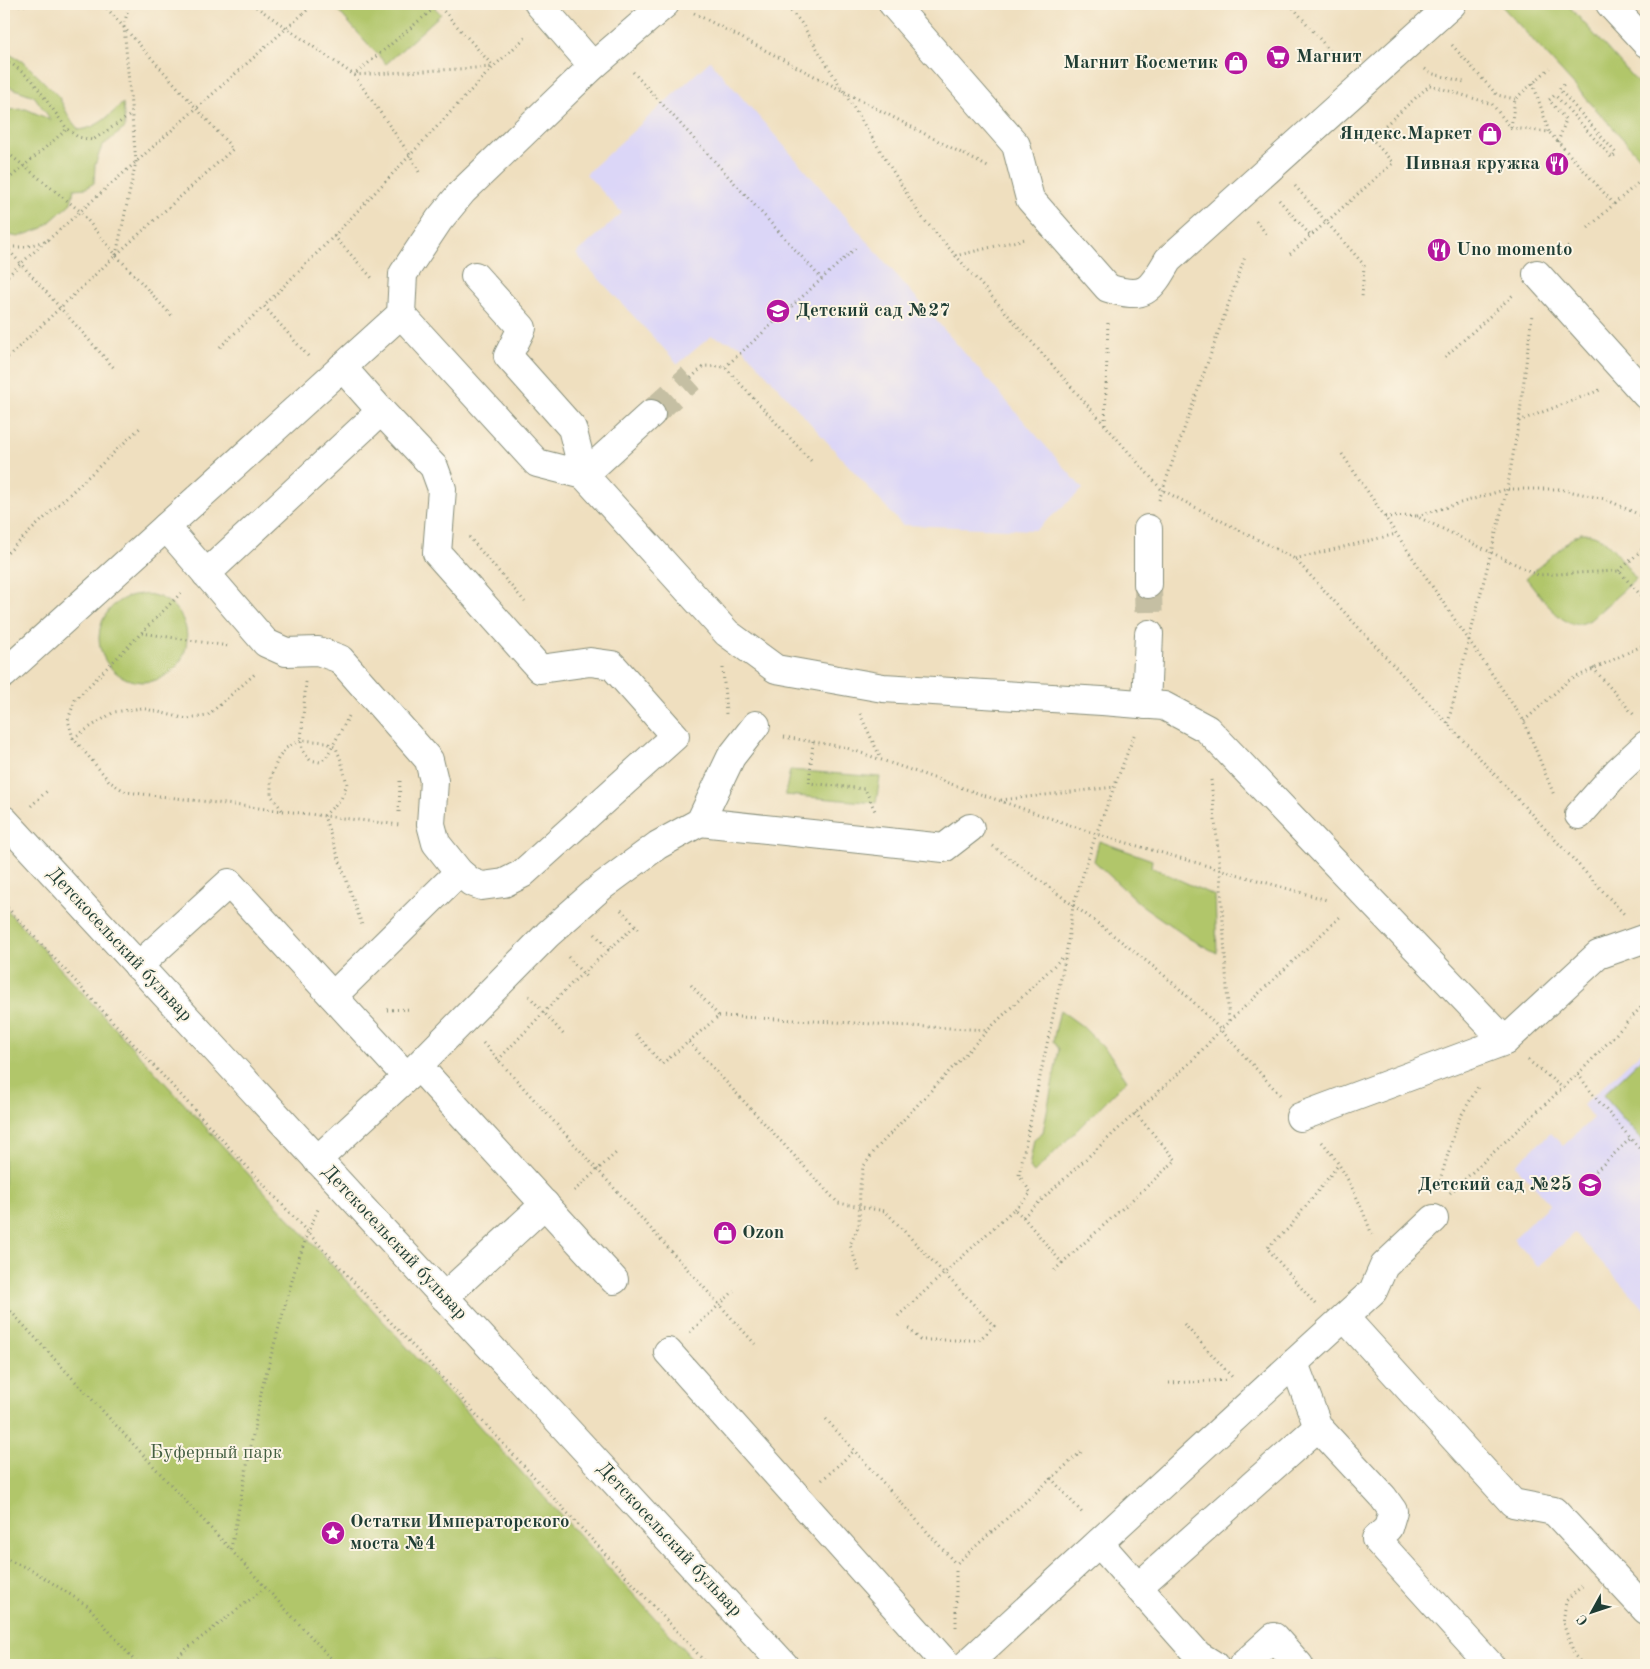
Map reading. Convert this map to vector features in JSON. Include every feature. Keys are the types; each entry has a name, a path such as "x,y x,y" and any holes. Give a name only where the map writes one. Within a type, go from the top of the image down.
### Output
{"street":[{"path":"893,4 1016,145 1030,199 1108,288 1126,294 1141,293 1154,284 1168,260 1452,4"},
{"path":"1610,4 1646,43"},
{"path":"7,665 166,527 335,373 401,302 403,274 439,220 462,192 603,58 677,7"},
{"path":"545,10 603,58"},
{"path":"1536,274 1638,386"},
{"path":"475,276 522,328 508,356 572,428 584,475 727,633 776,669 845,682 883,688 1164,706 1207,729 1357,900 1505,1041"},
{"path":"401,302 537,463 584,475"},
{"path":"166,527 266,643 286,652 318,651 340,659 429,760 434,781 431,824 436,843 460,872 471,882 482,886 504,883 522,874 675,736 612,665 590,662 540,669 438,553 442,489 434,467 381,411 335,373"},
{"path":"201,568 381,411"},
{"path":"584,475 651,414"},
{"path":"1148,529 1148,584"},
{"path":"1146,704 1149,634"},
{"path":"700,822 734,753 768,731"},
{"path":"1568,808 1618,771 1643,733"},
{"name":"Детскосельский бульвар","path":"4,820 784,1665"},
{"path":"317,1160 412,1071 548,934 601,887 658,845 700,822 944,848 970,828"},
{"path":"333,996 460,872"},
{"path":"138,966 229,883 333,996 412,1071 548,1208 614,1280"},
{"path":"1300,1117 1505,1041 1598,955 1646,938"},
{"path":"444,1297 548,1208"},
{"path":"966,1665 1373,1291 1384,1266 1436,1211"},
{"path":"1340,1322 1513,1503 1554,1511 1646,1610"},
{"path":"668,1352 947,1665"},
{"path":"1294,1363 1318,1426 1383,1497 1392,1511 1388,1528 1376,1539 1490,1665"},
{"path":"1138,1588 1318,1426"},
{"path":"1102,1540 1138,1588 1198,1655 1214,1665"},
{"path":"1242,1665 1274,1637 1299,1665"}],"path":[{"path":"4,5 72,4"},
{"path":"4,353 8,357 116,255 233,149 103,4"},
{"path":"116,255 136,162 124,26 129,4"},
{"path":"252,4 288,27 354,75 410,155 419,172"},
{"path":"4,279 314,4"},
{"path":"354,75 439,4 493,67"},
{"path":"784,4 800,21 920,215 1162,490 1295,559 1646,938"},
{"path":"1290,4 1360,87"},
{"path":"677,7 1026,187"},
{"path":"220,346 264,306 334,236 545,10"},
{"path":"1451,43 1497,95 1515,99"},
{"path":"1402,48 1430,73 1464,82"},
{"path":"603,58 662,104 822,279"},
{"path":"4,62 12,64 32,80 67,129 78,137 92,140 132,114"},
{"path":"354,75 493,67"},
{"path":"1511,128 1515,99 1550,68"},
{"path":"1533,82 1549,132 1614,204"},
{"path":"1558,142 1566,120 1548,100 1555,95 1612,158 1616,153 1559,89 1564,84"},
{"path":"1290,254 1393,163 1371,138 1430,85 1492,104 1511,128 1549,132"},
{"path":"4,183 24,168 67,129"},
{"path":"4,150 24,168 80,211 116,255 172,316"},
{"path":"1587,229 1646,176"},
{"path":"1291,182 1364,265 1362,298"},
{"path":"1278,198 1311,236"},
{"path":"1254,219 1268,236"},
{"path":"955,256 1058,230"},
{"path":"334,236 381,287 401,302"},
{"path":"5,247 25,247 48,240"},
{"path":"725,367 858,246"},
{"path":"1445,357 1569,246"},
{"path":"5,247 114,368"},
{"path":"1148,529 1245,257"},
{"path":"1448,724 1507,489 1520,421 1536,274"},
{"path":"1105,425 1108,288"},
{"path":"264,306 335,373"},
{"path":"690,378 704,366 725,367 813,463"},
{"path":"1520,421 1638,386"},
{"path":"4,556 142,426"},
{"path":"1342,454 1524,721 1568,808"},
{"path":"1385,517 1416,516 1507,489 1559,489 1605,499 1646,519"},
{"path":"1416,516 1538,575 1619,571 1646,546"},
{"path":"468,534 530,607"},
{"path":"1295,559 1396,534"},
{"path":"201,568 175,580 184,591 75,700 68,720 73,738 110,782 126,792 400,825 403,832"},
{"path":"1619,571 1646,601"},
{"path":"142,633 231,646 225,640"},
{"path":"727,633 722,660 726,717 734,753"},
{"path":"1524,721 1568,680 1646,644"},
{"path":"250,667 256,673 263,675"},
{"path":"1593,668 1643,733"},
{"path":"73,738 114,712 142,708 187,719 207,716 256,673"},
{"path":"299,682 313,683"},
{"path":"306,682 301,740 302,750 310,760 320,762 327,756 350,713 357,721"},
{"path":"845,682 882,760"},
{"path":"898,1316 1030,1193 1019,1175 1066,955 1073,906 1096,834 1146,704"},
{"path":"768,731 813,742 844,746 1096,834 1220,870 1357,900"},
{"path":"283,811 271,795 272,776 278,759 286,748 301,740 326,742 336,748 341,760 346,784 341,799 324,816"},
{"path":"813,742 809,783 865,789 889,842"},
{"path":"1211,776 1220,870 1228,1023"},
{"path":"399,815 398,805 401,779"},
{"path":"998,800 1115,787"},
{"path":"324,816 373,956"},
{"path":"1545,829 1550,823"},
{"path":"970,828 1167,978 1220,1030 1300,1117 1339,1164 1347,1176 1362,1208 1384,1266"},
{"path":"1023,1217 1195,1058 1220,1030 1357,900"},
{"path":"4,904 708,1665"},
{"path":"498,1060 572,983 636,925"},
{"path":"859,1271 850,1244 860,1225 860,1186 863,1167 876,1148 988,1030 1066,955"},
{"path":"509,973 566,1036"},
{"path":"692,985 719,1016"},
{"path":"1436,1211 1578,1074 1646,1002"},
{"path":"636,1034 662,1064 719,1016 988,1030"},
{"path":"462,1020 755,1344"},
{"path":"1505,1041 1563,1088"},
{"path":"689,1042 838,1203 885,1211 994,1326 979,1340 920,1340 908,1327"},
{"path":"1578,1074 1594,1096 1646,1156"},
{"path":"1436,1211 1437,1188 1458,1120 1481,1081"},
{"path":"1052,1272 1176,1160 1135,1113"},
{"path":"1596,1171 1631,1138"},
{"path":"548,1208 598,1170 616,1152"},
{"path":"1339,1164 1289,1228 1267,1248 1340,1322"},
{"path":"1014,1209 1062,1263"},
{"path":"231,1550 262,1388 295,1270 311,1226"},
{"path":"668,1352 734,1291"},
{"path":"4,1304 336,1665"},
{"path":"1169,1383 1234,1380 1184,1324"},
{"path":"826,1419 956,1564 956,1628"},
{"path":"800,1500 855,1450"},
{"path":"956,1564 1081,1452"},
{"path":"1051,1478 1102,1540"},
{"path":"4,1558 32,1570 88,1606 138,1665"},
{"path":"1583,1665 1575,1656 1563,1623 1566,1600 1604,1565"},
{"path":"166,1665 265,1588"}],"shaded area":[{"name":"Детский сад №27","path":"710,61 1083,489 1036,530 902,525 740,345 711,336 678,364 576,254 622,213 586,174"},
{"name":"Детский сад №25","path":"1644,1049 1646,1051 1646,1311 1575,1233 1538,1266 1513,1239 1550,1204 1515,1165 1551,1133 1563,1146 1593,1118 1583,1105"}],"green space":[{"path":"332,4 431,4 441,14 386,64"},
{"path":"1500,4 1567,4 1646,92 1646,164"},
{"path":"4,51 25,63 59,97 70,119 79,130 98,124 123,103 125,128 102,146 95,165 94,183 86,188 74,189 71,203 43,228 18,237 4,234 4,110 26,109 51,120 34,96 9,87 4,90"},
{"path":"1581,533 1599,537 1606,542 1636,579 1590,620 1577,624 1568,622 1555,612 1526,578 1573,537"},
{"path":"143,594 160,598 174,607 183,621 187,638 183,655 174,669 160,678 143,682 126,678 112,669 103,655 99,638 103,621 112,607 126,598"},
{"path":"790,770 880,777 876,803 785,795"},
{"path":"1099,841 1152,860 1151,867 1215,896 1217,953 1190,939 1140,904 1094,861"},
{"name":"Буферный парк","path":"4,907 698,1665 4,1665"},
{"path":"1060,1010 1082,1026 1109,1053 1127,1080 1034,1173 1029,1168 1034,1139 1043,1132 1059,1049 1053,1041"},
{"path":"1642,1058 1646,1062 1646,1145 1603,1095"}],"tunnel":[{"path":"651,414 691,378"},
{"path":"1148,584 1149,634"}],"place":[{"name":"Магнит","path":"1278,57"},
{"name":"Магнит Косметик","path":"1236,63"},
{"name":"Яндекс.Маркет","path":"1490,134"},
{"name":"Пивная кружка","path":"1557,164"},
{"name":"Uno momento","path":"1439,250"},
{"name":"Детский сад №27","path":"778,311"},
{"name":"Детский сад №25","path":"1590,1185"},
{"name":"Ozon","path":"725,1233"},
{"name":"Остатки Императорского моста №4","path":"333,1533"}]}
